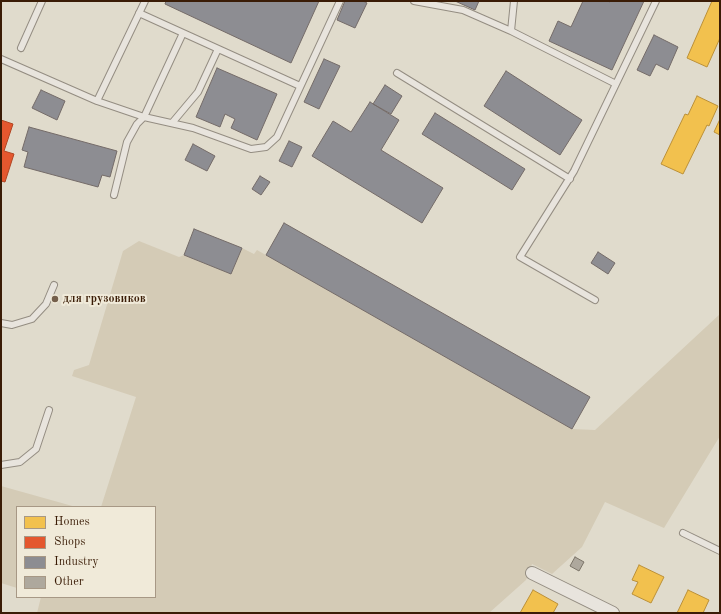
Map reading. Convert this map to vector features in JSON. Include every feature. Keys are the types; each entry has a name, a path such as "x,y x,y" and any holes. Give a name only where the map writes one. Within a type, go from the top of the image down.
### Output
{"street":[{"path":"532,573 613,613"}],"lane":[{"path":"21,48 42,1"},
{"path":"97,101 145,1"},
{"path":"1,59 97,101 144,117 193,128 251,149 266,147 277,137 340,1"},
{"path":"414,1 463,10 511,31 616,84"},
{"path":"511,31 514,1"},
{"path":"595,300 520,257 570,179 656,1"},
{"path":"139,13 300,86"},
{"path":"114,195 127,142 137,124 144,117 182,33"},
{"path":"172,123 198,92 218,49"},
{"path":"397,73 570,179"},
{"path":"1,323 12,325 32,319 46,304 54,285"},
{"path":"1,464 20,462 36,449 49,410"},
{"path":"683,533 720,551"}],"shaded area":[{"path":"139,241 179,257 184,255 231,274 242,248 254,254 257,250 572,429 595,430 720,314 720,436 664,528 605,502 582,547 552,574 532,564 526,580 489,613 37,613 41,598 156,598 156,506 101,506 136,397 72,376 74,370 89,365 123,251"},
{"path":"1,486 72,506 16,506 16,588 1,583"}],"building: Homes":[{"path":"712,1 720,1 720,38 707,67 687,58"},
{"path":"697,96 718,106 683,174 661,164 685,114 688,115"},
{"path":"720,119 720,135 714,132"},
{"path":"639,565 664,577 651,603 632,594 638,582 632,580"},
{"path":"533,590 558,604 553,613 520,613"},
{"path":"688,590 709,600 703,613 677,613"}],"building: Shops":[{"path":"1,120 13,124 4,151 14,154 5,182 1,181"}],"building: Industry":[{"path":"166,1 319,1 291,63 165,4"},
{"path":"345,1 363,1 367,3 355,28 337,20"},
{"path":"455,1 479,1 475,10"},
{"path":"583,1 644,1 612,70 549,41 558,21 571,27"},
{"path":"654,35 678,47 668,70 656,64 650,76 637,70"},
{"path":"324,59 340,66 319,109 304,102"},
{"path":"217,68 277,94 257,140 231,128 235,119 225,114 220,127 196,117"},
{"path":"506,71 582,120 560,155 484,106"},
{"path":"385,85 402,96 391,114 373,104"},
{"path":"41,90 65,101 57,120 32,108"},
{"path":"370,102 399,120 381,150 443,188 422,223 312,156 333,121 351,132"},
{"path":"435,113 525,169 512,190 422,134"},
{"path":"29,127 117,151 110,177 102,175 98,187 24,167 28,152 22,150"},
{"path":"289,141 302,147 292,167 279,161"},
{"path":"193,144 215,156 207,171 185,160"},
{"path":"260,176 270,182 261,195 252,189"},
{"path":"284,223 590,397 572,429 266,255"},
{"path":"194,229 242,248 231,274 184,255"},
{"path":"598,252 615,263 608,274 591,263"}],"building: Other":[{"path":"575,557 584,562 579,571 570,566"}],"place":[{"name":"для грузовиков","path":"55,299"}]}
